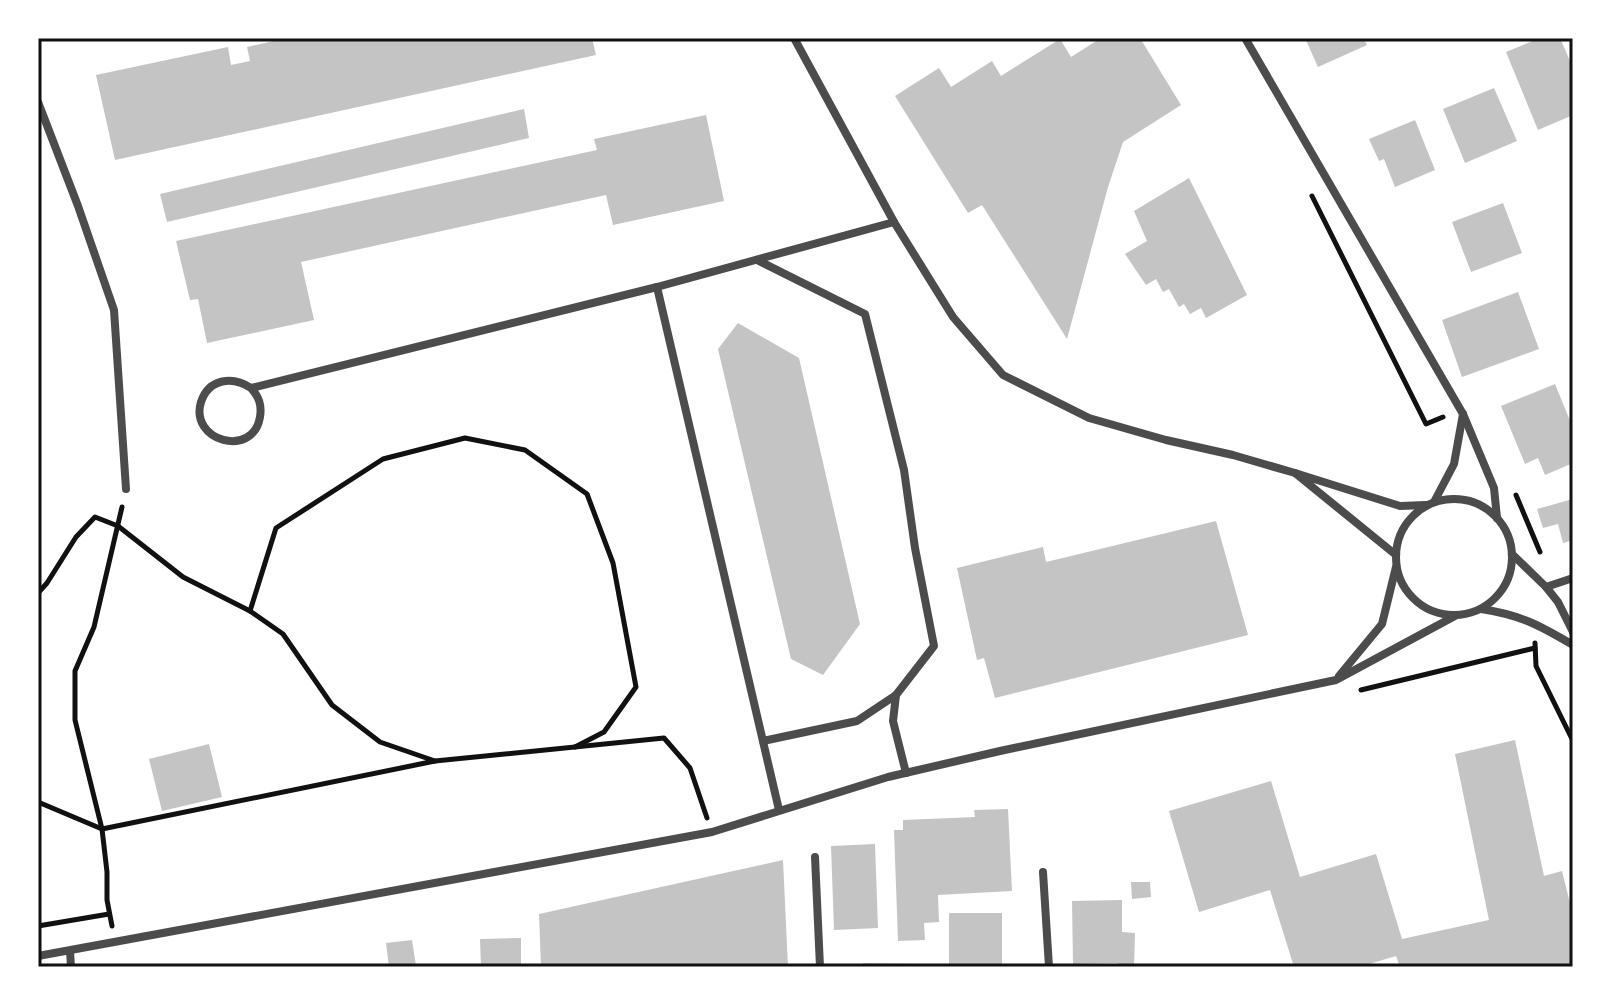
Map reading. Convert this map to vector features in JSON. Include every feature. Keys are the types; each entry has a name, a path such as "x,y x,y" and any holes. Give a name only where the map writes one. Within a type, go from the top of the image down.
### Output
{"street":[{"path":"794,38 894,222 953,317 1003,375 1089,418 1233,455 1400,506 1448,499 1474,502 1497,518 1510,541 1511,571 1505,586 1481,609 1468,614 1439,614 1423,607 1410,596 1396,567"},
{"path":"1245,38 1463,414 1494,488 1497,518"},
{"path":"38,102 114,310 126,489"},
{"path":"251,388 657,287 894,222"},
{"path":"756,260 865,314 904,470 934,646 896,695 857,721 763,741"},
{"path":"657,287 779,810"},
{"path":"229,380 243,382 251,388 261,404 259,423 253,432 233,442 223,441 207,430 201,421 200,408 210,388 229,380"},
{"path":"1336,680 1382,624 1396,567 1398,540 1414,514 1430,503 1454,464 1463,414"},
{"path":"1295,473 1396,555"},
{"path":"1512,554 1558,602 1573,632"},
{"path":"1546,587 1573,578"},
{"path":"1481,609 1511,614 1538,624 1573,645"},
{"path":"38,956 712,832 906,773 1336,680 1455,616"},
{"path":"896,695 893,721 906,773"},
{"path":"815,857 820,967"},
{"path":"1043,872 1049,967"},
{"path":"70,951 71,967"}],"path":[{"path":"1308,190 1426,424"},
{"path":"250,611 276,528 383,459 465,438 525,450 587,494 613,563 636,687 604,732 575,747"},
{"path":"38,926 109,914 102,829 75,720 75,671 94,627 126,489"},
{"path":"38,593 76,537 95,517 118,526 183,577 250,611 283,634 332,705 380,742 435,761"},
{"path":"38,802 102,829 435,761 664,738 690,768 712,832"}],"building":[{"path":"287,38 592,38 596,55 115,160 96,75 228,47 231,65 250,61 247,47"},
{"path":"1101,38 1140,38 1181,105 1123,142 1067,339 982,205 968,213 895,96 939,68 951,87 992,61 1001,76 1060,39 1071,57"},
{"path":"1305,38 1363,38 1367,45 1318,67"},
{"path":"1540,38 1560,38 1573,68 1573,115 1538,130 1506,52"},
{"path":"1494,88 1517,141 1465,163 1443,109"},
{"path":"524,109 529,138 167,222 160,194"},
{"path":"706,115 724,201 613,225 606,195 301,262 314,320 207,343 198,299 190,300 176,241 597,150 594,139"},
{"path":"1415,120 1435,170 1395,187 1384,159 1379,161 1369,139"},
{"path":"1189,178 1247,295 1206,318 1201,308 1190,314 1184,304 1179,307 1169,289 1163,292 1156,279 1146,285 1125,254 1147,241 1134,211"},
{"path":"1503,203 1522,253 1471,272 1452,222"},
{"path":"1518,292 1539,349 1462,377 1442,320"},
{"path":"738,323 799,358 860,624 823,675 791,659 718,349"},
{"path":"1555,384 1573,428 1573,463 1545,475 1538,458 1525,464 1501,406"},
{"path":"1573,499 1573,540 1563,543 1558,524 1543,528 1537,509"},
{"path":"1216,521 1248,635 995,698 984,658 977,660 957,568 1043,547 1046,562"},
{"path":"1515,740 1544,876 1562,871 1573,915 1573,967 1400,967 1396,956 1359,967 1294,967 1270,890 1199,912 1169,811 1271,781 1300,877 1376,854 1402,939 1489,920 1455,754"},
{"path":"209,744 222,797 162,811 149,759"},
{"path":"1008,809 1012,891 938,895 939,922 924,923 925,940 898,941 894,830 903,830 903,820 975,817 974,810"},
{"path":"875,844 878,928 834,930 831,846"},
{"path":"783,860 788,967 541,967 539,914"},
{"path":"1131,882 1150,882 1151,897 1132,899"},
{"path":"1122,900 1122,932 1135,933 1134,967 1117,967 1118,963 1073,964 1072,901"},
{"path":"949,913 1002,913 1002,967 949,967"},
{"path":"521,938 521,967 481,967 480,939"},
{"path":"412,940 416,966 389,967 386,943"},
{"path":"863,963 919,964 919,967 863,967"}]}
